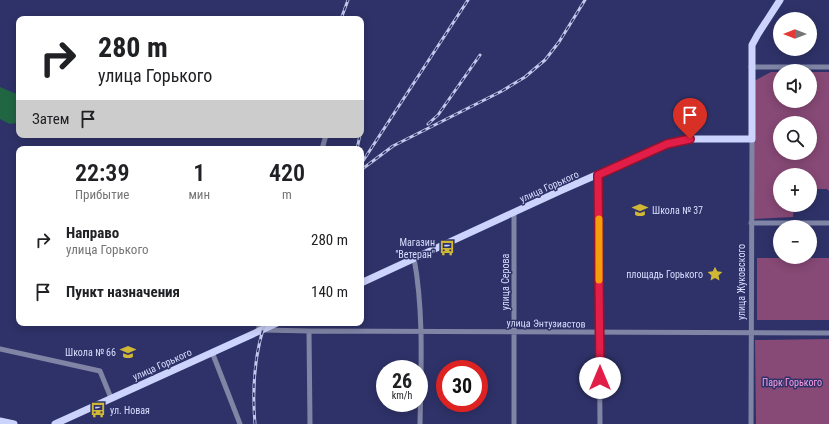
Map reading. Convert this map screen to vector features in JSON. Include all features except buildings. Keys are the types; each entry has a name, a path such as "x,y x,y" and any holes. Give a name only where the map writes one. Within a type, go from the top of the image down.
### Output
{"main road":[{"path":"752,139 752,45 780,0"},
{"name":"улица Горького","path":"364,282 562,190 667,144 687,139 752,139"},
{"name":"улица Горького","path":"55,424 271,326"},
{"path":"0,421 4,424"},
{"path":"0,421 14,424"}],"street":[{"path":"751,67 829,67"},
{"name":"улица Жуковского","path":"751,424 752,139"},
{"path":"598,175 600,424"},
{"name":"улица Серова","path":"514,213 514,424"},
{"path":"751,223 829,223"},
{"path":"414,258 418,279 420,331 420,424"},
{"path":"259,326 261,331"},
{"name":"улица Энтузиастов","path":"261,331 751,334 829,333"},
{"path":"309,332 310,424"},
{"path":"0,350 100,371 111,398"},
{"path":"212,352 240,424"}],"green space":[{"path":"773,72 773,108 817,108 817,72 829,72 829,191 827,189 817,189 817,168 773,168 773,212 793,212 793,217 754,219 754,81"},
{"path":"757,258 773,258 773,264 817,264 817,258 829,258 829,320 757,320"},
{"name":"Парк Горького","path":"829,339 829,424 756,424 755,340"}],"shaded area":[{"path":"0,87 16,94 16,123 10,124 0,119"}],"railway":[{"path":"342,16 348,0"},
{"path":"364,159 468,0"},
{"path":"364,168 393,146 502,91 525,77 545,60 559,42 585,0"},
{"path":"428,124 438,115 480,55"},
{"path":"358,146 359,138"},
{"path":"255,424 254,385 256,360 264,326"}],"slow traffic":[{"path":"599,219 599,280"}],"place":[{"name":"Школа № 37","path":"640,210"},
{"name":"Магазин \"Ветеран\"","path":"447,248"},
{"name":"площадь Горького","path":"715,274"},
{"name":"Школа № 66","path":"128,352"},
{"name":"ул. Новая","path":"98,410"}],"route":[{"path":"600,378 598,175 667,144 690,139"}]}
